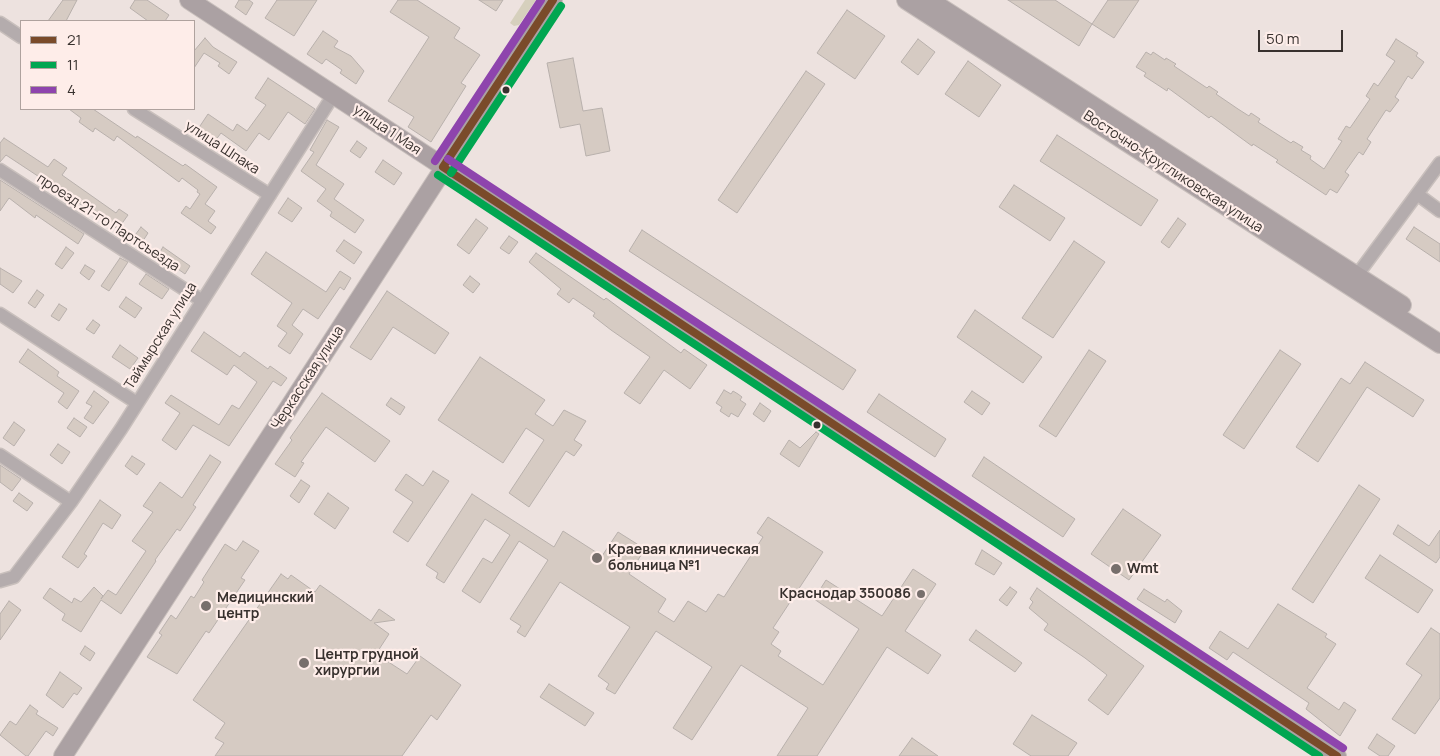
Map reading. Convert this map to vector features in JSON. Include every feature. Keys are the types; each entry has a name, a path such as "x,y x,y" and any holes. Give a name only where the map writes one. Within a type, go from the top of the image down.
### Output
{"street":[{"name":"улица 1 Мая","path":"189,0 822,415 1337,756"},
{"name":"Черкасская улица","path":"63,756 553,0"},
{"name":"Восточно-Кругликовская улица","path":"906,0 1353,281 1440,330"},
{"name":"Восточно-Кругликовская улица","path":"929,0 1353,281 1440,344"},
{"path":"0,23 20,36"},
{"name":"Таймырская улица","path":"0,581 14,577 71,502 137,403 334,94"},
{"name":"улица Шпака","path":"136,110 270,196"},
{"path":"1353,281 1440,163"},
{"name":"проезд 21-го Партсъезда","path":"0,170 201,300"},
{"path":"1417,194 1440,211"},
{"path":"0,314 137,403"},
{"path":"0,455 71,502"}],"shaded area":[{"path":"525,0 536,0 519,25 514,26 510,23"}],"building":[{"path":"63,0 77,0 67,20 49,20"},
{"path":"135,0 147,0 169,15 166,20 147,20 130,8"},
{"path":"239,0 249,0 253,3 246,15 235,7"},
{"path":"277,0 317,0 294,36 265,18"},
{"path":"398,0 417,0 460,28 454,38 480,55 461,83 466,86 431,142 408,127 414,117 388,101 429,37 390,12"},
{"path":"479,0 503,0 496,11"},
{"path":"1008,0 1055,0 1092,24 1079,46"},
{"path":"1108,0 1139,0 1114,38 1092,24"},
{"path":"847,10 885,36 855,79 817,53"},
{"path":"323,31 338,41 334,47 351,56 364,71 356,84 340,73 342,70 326,59 322,64 307,54"},
{"path":"205,38 213,47 237,62 229,74 218,66 220,63 204,53 195,66 195,50"},
{"path":"918,39 935,52 918,75 901,62"},
{"path":"1396,39 1418,53 1416,56 1424,62 1412,79 1408,76 1395,97 1399,100 1390,112 1386,110 1367,139 1371,142 1363,155 1359,152 1345,172 1349,175 1337,193 1330,189 1326,195 1276,162 1278,160 1253,144 1252,146 1211,116 1209,118 1168,88 1167,91 1144,76 1146,73 1136,67 1146,52 1151,55 1153,52 1165,60 1166,58 1176,64 1174,66 1207,88 1209,86 1218,92 1216,94 1238,109 1249,116 1251,113 1260,119 1258,122 1291,143 1293,141 1303,147 1301,150 1311,156 1310,159 1324,169 1342,141 1338,139 1346,126 1350,128 1370,99 1366,96 1374,83 1378,86 1395,61 1386,55"},
{"path":"573,58 583,111 602,108 610,151 586,156 580,124 560,128 547,63"},
{"path":"968,61 1001,85 979,117 945,94"},
{"path":"806,71 825,84 737,213 718,200"},
{"path":"268,78 315,109 305,124 288,112 269,140 259,133 246,151 221,133 215,141 198,129 208,114 233,131 237,124 247,131 266,105 255,98"},
{"path":"70,110 94,110 136,138 137,136 183,166 185,164 217,187 205,204 215,211 208,221 216,227 211,234 181,213 186,206 190,209 200,194 197,192 198,190 182,178 179,182 117,136 114,141 95,128 93,132 79,122 81,118"},
{"path":"327,120 339,127 316,165 344,184 334,199 364,220 355,233 330,216 332,212 317,201 326,189 301,171 314,152 310,150"},
{"path":"1057,135 1158,200 1141,226 1040,161"},
{"path":"4,138 48,167 54,159 67,168 62,175 116,213 119,209 128,215 118,229 6,155 0,162 0,143"},
{"path":"357,141 367,148 360,158 350,151"},
{"path":"383,160 402,173 394,185 375,172"},
{"path":"0,180 84,234 78,244 36,215 35,218 9,198 0,211"},
{"path":"1014,185 1065,218 1050,241 999,207"},
{"path":"288,198 302,208 292,222 278,213"},
{"path":"1178,218 1186,224 1169,248 1161,242"},
{"path":"476,219 488,228 469,254 457,245"},
{"path":"141,227 148,233 141,244 133,238"},
{"path":"1414,227 1440,244 1440,262 1406,239"},
{"path":"642,230 856,370 843,390 629,251"},
{"path":"509,236 518,242 509,254 500,248"},
{"path":"344,240 362,252 354,264 336,251"},
{"path":"1074,241 1105,262 1053,338 1022,318"},
{"path":"66,247 74,253 62,269 55,264"},
{"path":"163,247 190,266 185,274 158,255"},
{"path":"266,252 326,292 340,271 351,278 344,290 340,287 318,319 303,309 292,325 303,334 290,354 278,346 287,333 277,326 292,303 251,274"},
{"path":"536,253 604,300 606,298 681,353 684,349 707,365 690,389 664,370 640,404 624,393 650,357 611,330 593,316 595,313 573,298 569,303 557,294 561,289 529,262"},
{"path":"120,258 128,262 109,291 101,286"},
{"path":"85,265 95,271 89,280 80,273"},
{"path":"0,268 22,281 13,293 0,284"},
{"path":"146,274 169,289 162,299 139,284"},
{"path":"470,276 480,284 473,293 463,285"},
{"path":"37,290 44,295 35,308 28,303"},
{"path":"387,291 449,333 435,354 393,327 371,360 350,347"},
{"path":"126,297 142,308 135,318 119,307"},
{"path":"59,304 67,309 59,321 51,316"},
{"path":"975,310 1042,357 1023,383 957,337"},
{"path":"93,320 100,325 94,334 86,329"},
{"path":"204,332 240,357 244,352 268,369 270,366 287,378 281,386 273,381 229,446 193,425 176,450 162,440 180,413 165,403 171,395 219,425 232,405 239,409 257,382 234,365 227,375 191,351"},
{"path":"120,345 138,358 130,369 112,357"},
{"path":"28,349 59,372 57,376 79,391 67,409 58,402 64,393 19,362"},
{"path":"1089,350 1106,361 1056,437 1039,426"},
{"path":"1280,350 1301,364 1244,449 1223,435"},
{"path":"480,357 545,400 535,414 553,426 564,410 586,421 574,440 582,445 574,456 566,451 529,507 509,493 544,440 526,428 503,463 438,420"},
{"path":"1365,362 1424,400 1413,417 1367,387 1318,462 1296,447 1341,378 1350,384"},
{"path":"724,390 731,394 733,391 738,394 742,397 740,400 746,404 738,417 731,413 729,417 720,411 722,407 716,403"},
{"path":"94,391 109,402 93,424 84,418 92,406 86,403"},
{"path":"972,391 990,403 982,415 964,402"},
{"path":"322,393 390,441 375,462 326,427 301,462 304,463 295,477 275,464 292,440 290,438"},
{"path":"879,394 946,439 935,457 867,412"},
{"path":"391,398 405,407 400,415 386,405"},
{"path":"760,403 771,411 764,422 753,414"},
{"path":"74,418 87,427 80,437 67,428"},
{"path":"14,422 25,430 14,446 3,438"},
{"path":"816,432 819,434 799,467 780,454 789,440 800,448"},
{"path":"58,444 70,452 62,464 50,455"},
{"path":"210,455 221,462 193,505 196,507 180,531 177,529 155,560 121,614 101,600 81,632 62,620 65,614 43,598 50,588 72,603 74,598 81,602 94,587 103,596 101,599 108,590 116,595 146,551 132,541 153,512 143,506 160,482 182,498"},
{"path":"132,456 145,464 137,475 125,466"},
{"path":"984,457 1075,519 1063,537 972,476"},
{"path":"0,465 21,479 12,491 0,482"},
{"path":"433,471 449,481 408,542 393,532 413,502 395,490 406,474 423,486"},
{"path":"301,480 310,486 299,503 290,496"},
{"path":"1359,485 1380,499 1313,603 1292,589"},
{"path":"19,493 33,503 27,511 13,501"},
{"path":"328,493 349,508 335,529 314,514"},
{"path":"472,494 554,547 563,531 602,556 618,532 645,549 629,574 666,599 658,612 674,622 688,601 706,612 718,594 724,597 763,537 757,533 768,517 823,552 773,628 779,632 771,644 781,651 778,656 823,685 859,629 814,599 826,580 882,616 913,569 936,584 905,631 941,655 928,674 887,647 817,756 777,756 808,708 741,665 692,740 673,728 712,667 656,631 615,694 606,689 609,684 598,676 630,627 560,582 525,637 517,632 521,626 510,619 548,560 519,541 480,603 462,591 483,558 492,563 510,535 485,519 444,583 436,578 438,573 426,565"},
{"path":"100,500 121,515 112,529 103,523 84,554 87,556 78,568 62,557"},
{"path":"1123,509 1161,535 1129,580 1091,554"},
{"path":"1398,525 1429,546 1440,530 1440,557 1436,563 1393,534"},
{"name":"Медицинский центр","path":"243,541 259,551 241,578 245,580 209,633 206,631 177,674 147,657 162,635 159,633 171,615 176,619 191,596 194,598 204,582 202,580 225,544 236,551"},
{"path":"982,550 1002,563 994,575 975,564"},
{"path":"1380,555 1433,590 1418,613 1365,578"},
{"name":"Центр грудной хирургии","path":"281,574 288,579 291,575 315,592 320,585 371,621 379,609 395,620 374,623 389,634 376,654 407,674 420,656 461,685 437,720 431,715 402,756 215,756 224,743 215,738 225,723 193,700"},
{"path":"1010,587 1017,592 1007,606 999,600"},
{"path":"1037,588 1144,666 1108,715 1088,700 1107,675 1044,630 1048,624 1029,608 1033,602 1030,599"},
{"path":"1144,589 1165,602 1167,599 1182,611 1175,623 1137,599"},
{"path":"9,601 21,610 0,640 0,614"},
{"path":"1278,604 1327,634 1325,637 1336,644 1307,688 1339,710 1344,702 1356,710 1340,736 1306,709 1309,703 1233,652 1227,660 1209,648 1220,631 1248,649"},
{"path":"1431,628 1440,634 1440,698 1415,734 1392,719 1422,675 1406,664"},
{"path":"976,630 1022,663 1015,672 969,640"},
{"path":"85,646 95,653 90,661 80,654"},
{"path":"60,672 82,688 77,695 74,693 63,708 46,695"},
{"path":"549,684 594,713 585,726 540,697"},
{"path":"30,705 38,711 36,714 58,728 53,736 46,731 28,756 26,756 0,735 10,721 16,725"},
{"path":"1032,715 1077,743 1068,756 1031,756 1013,744"},
{"path":"1377,734 1395,746 1388,756 1380,756 1368,748"},
{"path":"912,738 938,756 899,756"}],"transit line":[{"name":"4","path":"435,161 541,0"},
{"name":"21","path":"443,167 553,0"},
{"name":"11","path":"451,173 561,6"},
{"name":"4","path":"448,159 1343,748"},
{"name":"21","path":"443,167 1337,756"},
{"name":"11","path":"438,175 1319,756"}],"place":[{"name":"Краевая клиническая больница №1","path":"597,558"},
{"name":"Wmt","path":"1116,569"},
{"name":"Краснодар 350086","path":"921,594"},
{"name":"Медицинский центр","path":"206,606"},
{"name":"Центр грудной хирургии","path":"304,663"}]}
